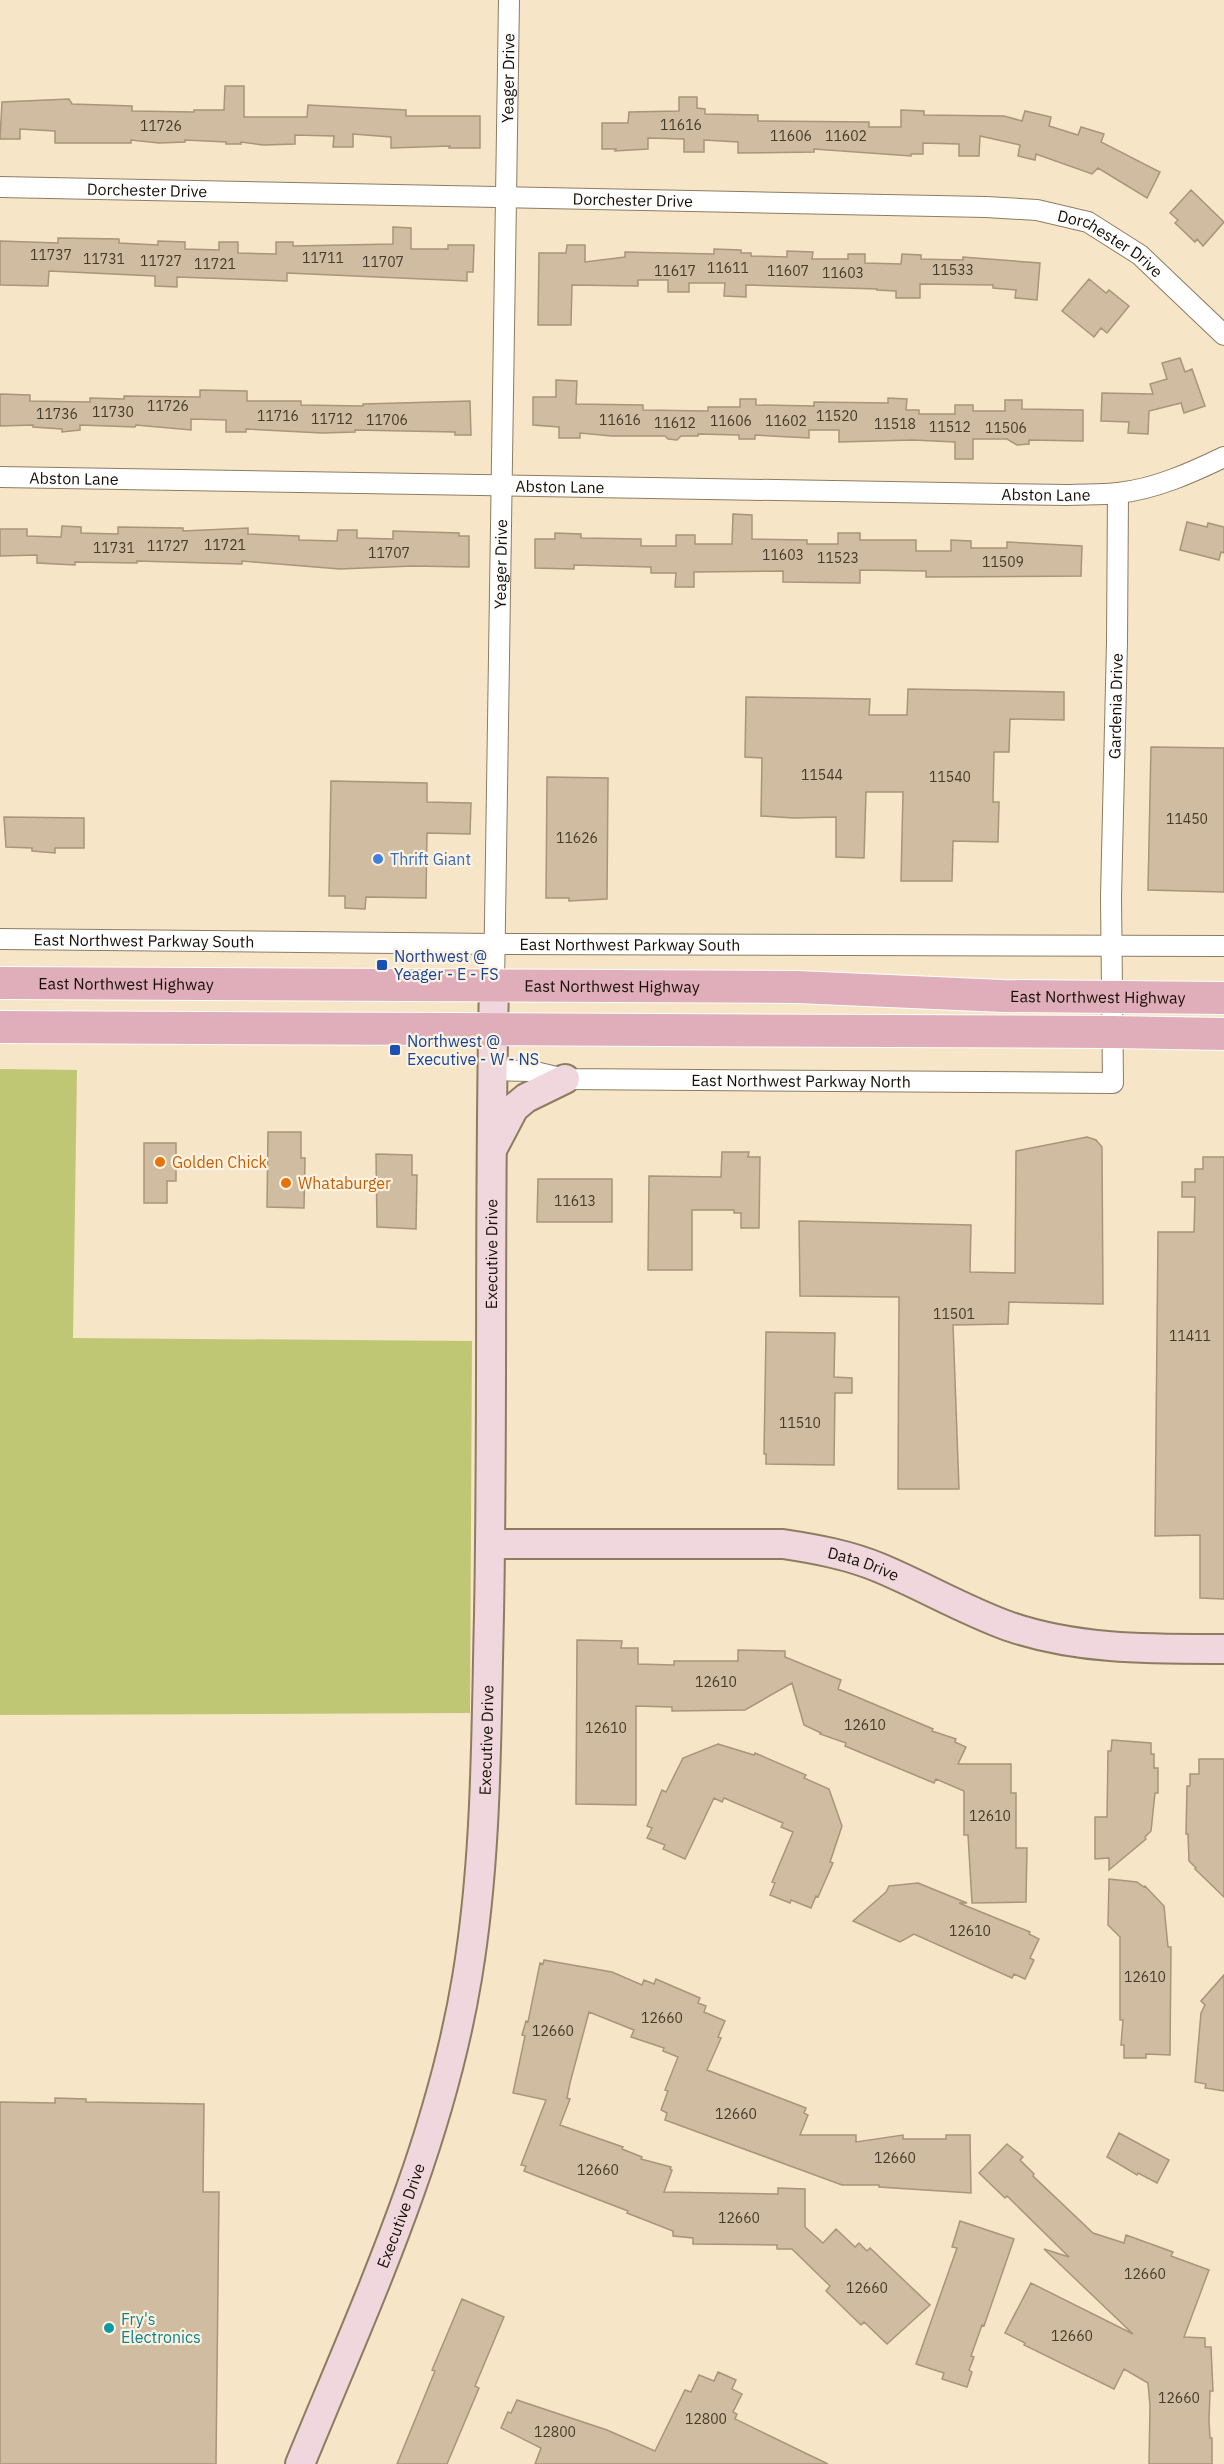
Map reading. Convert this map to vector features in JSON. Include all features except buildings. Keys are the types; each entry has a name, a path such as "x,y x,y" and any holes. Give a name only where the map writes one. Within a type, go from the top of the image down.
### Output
{"main road":[{"name":"East Northwest Highway","path":"0,983 831,988 1004,996 1224,998"},
{"name":"East Northwest Highway","path":"0,1027 1224,1034"}],"street":[{"name":"Yeager Drive","path":"494,986 509,0"},
{"name":"Dorchester Drive","path":"0,187 506,196 1037,210 1088,222 1140,255 1224,335"},
{"path":"1118,493 1155,485 1192,473 1224,457"},
{"name":"Abston Lane","path":"0,477 1043,494 1118,493"},
{"name":"Gardenia Drive","path":"1113,1083 1111,946 1118,493"},
{"name":"East Northwest Parkway South","path":"0,939 496,944 1224,946"},
{"name":"Executive Drive","path":"300,2464 395,2231 432,2128 467,1979 477,1897 484,1800 490,1544 494,986"},
{"name":"East Northwest Parkway North","path":"492,1070 531,1071 565,1079 1113,1083"},
{"path":"492,1150 514,1108 526,1098 565,1079"},
{"name":"Data Drive","path":"490,1544 783,1544 829,1551 878,1567 1008,1626 1071,1643 1164,1649 1224,1649"}],"green space":[{"path":"0,1069 77,1070 73,1338 472,1341 470,1713 0,1715"}],"place":[{"name":"Thrift Giant","path":"378,859"},
{"name":"Northwest @ Yeager - E - FS","path":"382,965"},
{"name":"Northwest @ Executive - W - NS","path":"395,1050"},
{"name":"Golden Chick","path":"160,1162"},
{"name":"Whataburger","path":"286,1183"},
{"name":"Fry's Electronics","path":"109,2328"}]}
